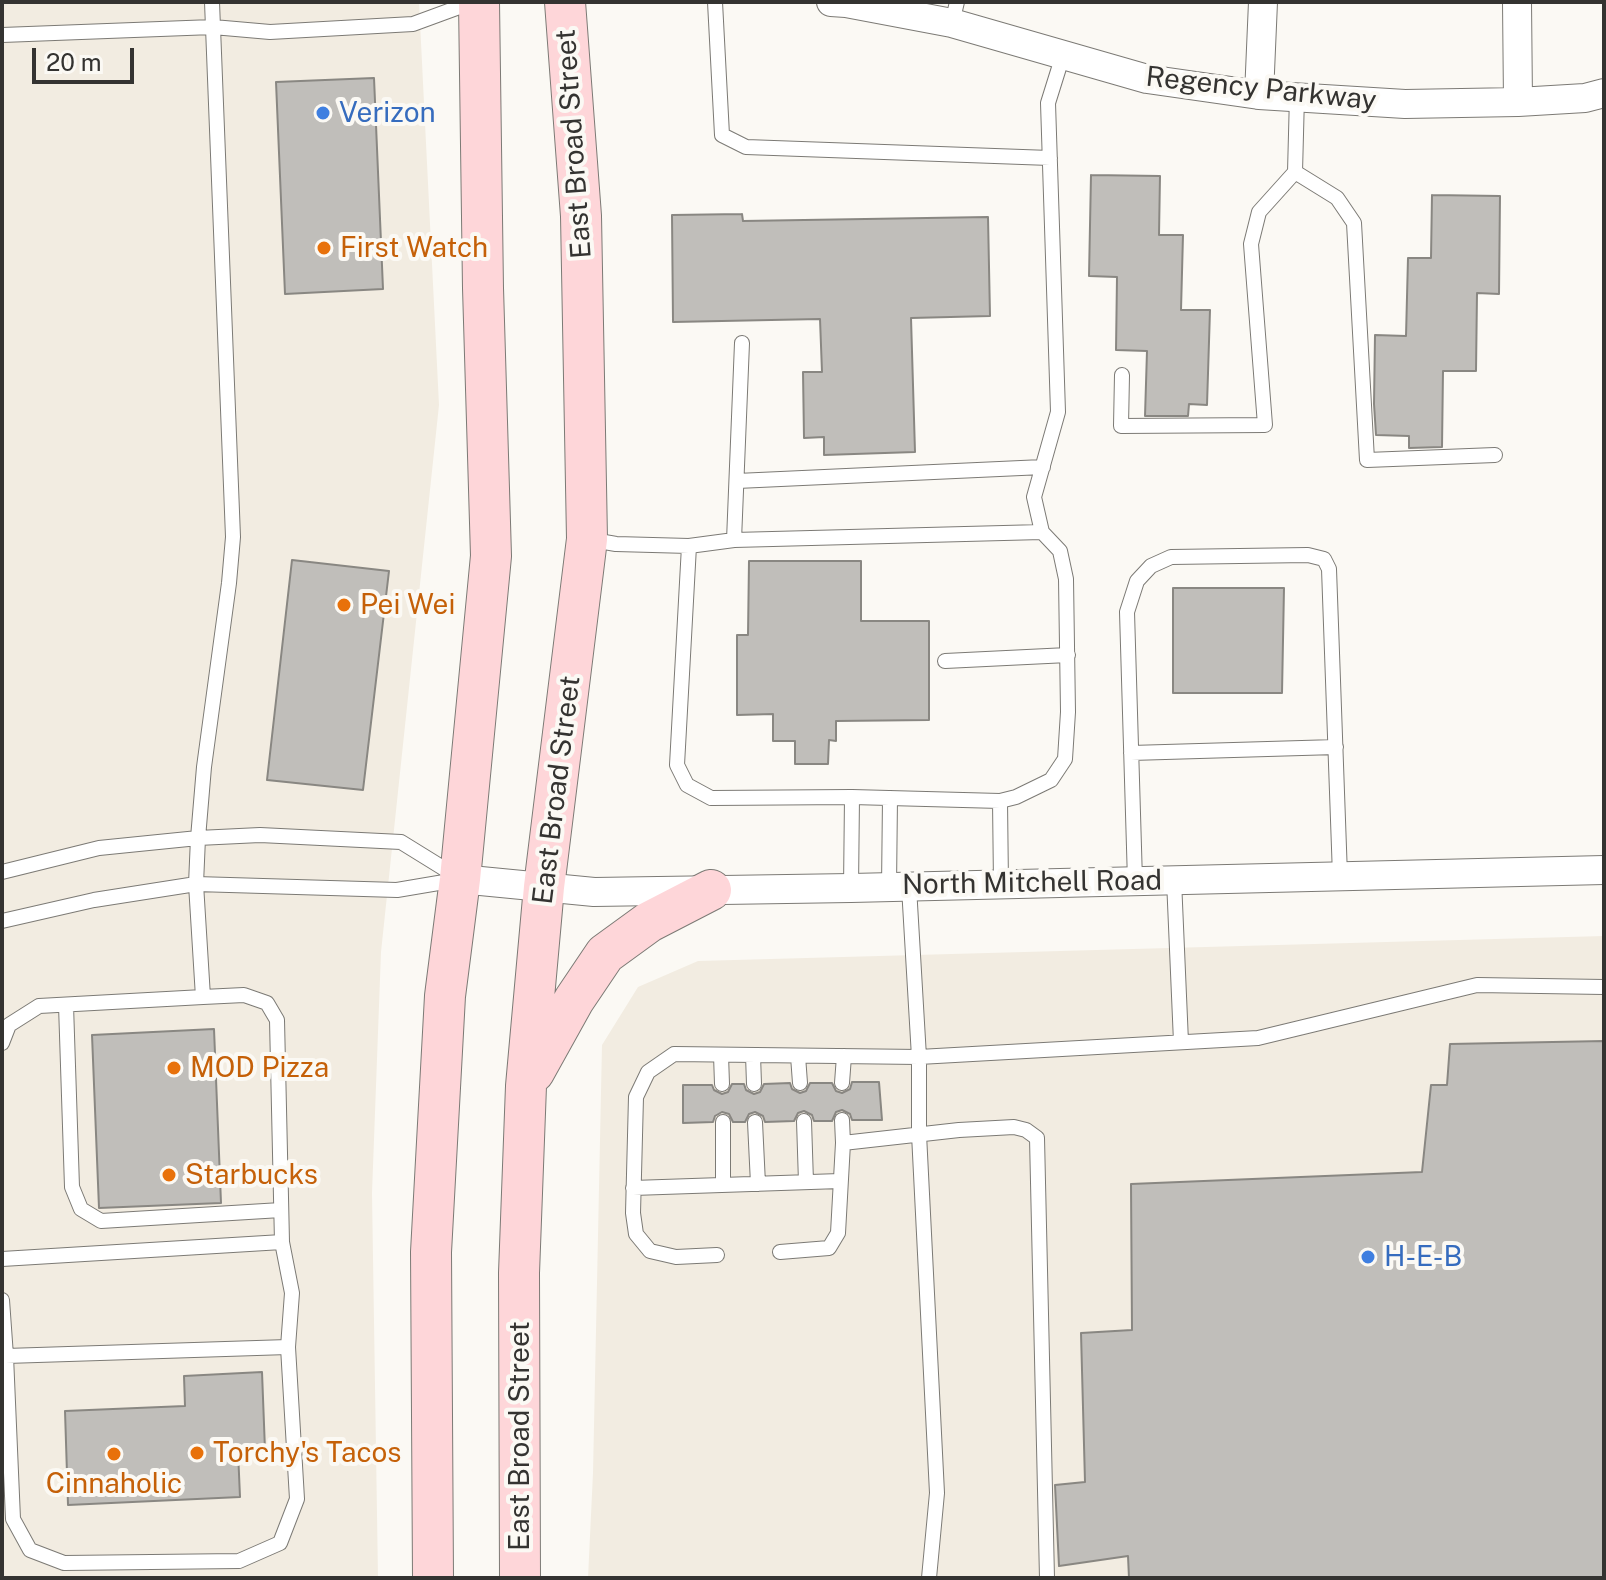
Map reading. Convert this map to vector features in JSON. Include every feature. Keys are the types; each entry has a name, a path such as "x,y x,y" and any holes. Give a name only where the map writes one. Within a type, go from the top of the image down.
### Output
{"main road":[{"path":"433,1578 431,1252 445,996 460,879 491,556 476,2"},
{"name":"East Broad Street","path":"520,1578 519,1273 526,1086 544,887 587,539 581,216 565,2"},
{"path":"526,1086 574,1000 605,954 649,922 711,890"}],"street":[{"name":"Regency Parkway","path":"831,2 955,13 1063,55 1147,79 1259,95 1405,104 1518,102 1585,98 1604,93"},
{"path":"1259,95 1263,2"},
{"path":"1517,2 1518,102"},
{"name":"North Mitchell Road","path":"460,879 594,892 1604,870"}],"lane":[{"path":"203,997 196,884 198,838 233,537 212,2"},
{"path":"2,35 213,27 270,32 413,24 476,2"},
{"path":"715,2 722,135 746,147 1050,158"},
{"path":"689,546 677,765 687,785 711,798 852,797 1000,801 1051,780 1065,759 1068,712 1066,579 1060,551 1042,532 1034,497 1058,412 1048,103 1063,55"},
{"path":"1122,375 1121,426 1265,425 1251,244 1259,212 1295,172 1297,96"},
{"path":"1295,172 1337,198 1354,223 1367,460 1495,455"},
{"path":"734,540 742,343"},
{"path":"737,481 1043,467"},
{"path":"587,539 616,544 689,546 734,540 1042,532"},
{"path":"1135,881 1127,612 1137,581 1151,566 1171,557 1308,555 1324,559 1329,569 1340,876"},
{"path":"945,661 1068,655"},
{"path":"1131,753 1336,747"},
{"path":"851,888 852,797"},
{"path":"890,798 919,1057 919,1134 937,1493 929,1578"},
{"path":"1000,801 1001,884"},
{"path":"2,872 99,848 260,835 401,842 460,879"},
{"path":"2,921 94,900 196,884 397,890 460,879"},
{"path":"1174,880 1181,1042"},
{"path":"717,1255 676,1257 650,1251 636,1234 633,1188 636,1097 648,1072 674,1054 919,1057 1258,1038 1477,985 1604,987"},
{"path":"2,1043 9,1025 39,1006 244,995 267,1003 277,1020 282,1242 292,1293 288,1347 297,1499 280,1543 239,1561 64,1563 30,1550 13,1519 2,1300"},
{"path":"66,1005 72,1187 81,1209 101,1221 281,1210"},
{"path":"721,1055 722,1084"},
{"path":"753,1055 754,1084"},
{"path":"798,1056 800,1083"},
{"path":"842,1083 844,1056"},
{"path":"780,1252 829,1248 838,1233 842,1120"},
{"path":"804,1121 806,1182"},
{"path":"723,1122 723,1185"},
{"path":"755,1122 758,1184"},
{"path":"843,1143 1014,1127 1026,1130 1037,1138 1047,1578"},
{"path":"633,1188 840,1181"},
{"path":"2,1259 282,1242"},
{"path":"6,1356 288,1347"}],"shaded area":[{"path":"2,2 419,2 439,405 381,952 372,1193 378,1578 2,1578"},
{"path":"1604,936 1604,1578 588,1578 602,1045 638,987 698,961"}],"building":[{"path":"374,78 383,289 285,294 276,82"},
{"path":"1091,175 1160,176 1159,235 1183,235 1181,310 1210,310 1207,405 1189,404 1188,416 1145,416 1147,351 1116,350 1117,277 1089,276"},
{"path":"1432,195 1500,196 1499,294 1477,293 1476,371 1443,371 1442,447 1409,448 1409,436 1376,435 1375,335 1406,336 1408,258 1431,258"},
{"path":"742,214 743,221 988,217 990,316 911,318 915,452 824,455 824,437 804,438 803,372 822,372 820,319 673,322 672,215"},
{"path":"292,560 389,571 363,790 267,780"},
{"path":"749,561 861,561 861,621 929,621 929,720 836,721 836,741 829,740 828,764 795,764 795,741 773,741 773,714 737,715 737,635 748,635"},
{"path":"1173,588 1284,588 1282,693 1173,693"},
{"path":"214,1029 221,1203 99,1208 92,1035"},
{"name":"H-E-B","path":"1604,1041 1604,1578 1129,1578 1128,1556 1059,1566 1055,1485 1085,1482 1081,1333 1132,1330 1131,1184 1422,1172 1431,1085 1447,1085 1450,1044"},
{"path":"852,1082 879,1082 882,1120 852,1120 850,1114 842,1110 836,1112 832,1121 814,1121 812,1115 804,1111 798,1113 794,1121 765,1122 763,1116 755,1112 749,1114 745,1122 733,1122 729,1114 722,1112 715,1116 713,1122 683,1123 683,1085 712,1085 722,1094 728,1092 732,1084 744,1084 746,1090 754,1094 760,1092 764,1084 790,1083 792,1089 800,1093 806,1091 810,1083 832,1083 836,1091 842,1093 850,1089"},
{"path":"262,1372 265,1450 238,1451 240,1497 68,1505 65,1411 185,1406 184,1376"}],"place":[{"name":"Verizon","path":"323,113"},
{"name":"First Watch","path":"324,248"},
{"name":"Pei Wei","path":"344,605"},
{"name":"MOD Pizza","path":"174,1068"},
{"name":"Starbucks","path":"169,1175"},
{"name":"H-E-B","path":"1368,1257"},
{"name":"Torchy's Tacos","path":"197,1453"},
{"name":"Cinnaholic","path":"114,1454"}]}
